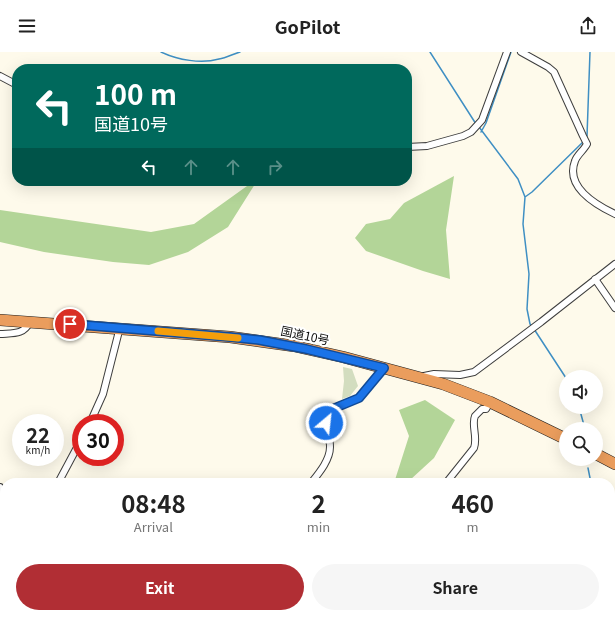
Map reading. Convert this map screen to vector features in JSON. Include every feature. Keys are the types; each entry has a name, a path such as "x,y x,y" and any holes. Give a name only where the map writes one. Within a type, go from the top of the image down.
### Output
{"highway":[{"name":"国道10号","path":"0,320 120,328 259,340 336,356 456,388 490,402 559,436"},
{"path":"603,458 615,464"}],"street":[{"path":"412,147 427,146 463,136 471,132 482,120 507,52"},
{"path":"520,52 548,67 554,72 588,144 575,159 573,167 574,182 581,192 603,208 615,214"},
{"path":"0,76 12,82"},
{"path":"418,377 434,374 460,376 474,372 615,264"},
{"path":"595,279 615,308"},
{"path":"0,334 22,332 26,329 30,322"},
{"path":"94,414 104,394 120,328"},
{"path":"315,478 326,463 330,452 326,423 327,414 330,410 359,398 384,368"},
{"path":"450,478 474,448 476,442 474,424 475,417 482,409 486,409 490,402"},
{"path":"61,478 72,457"}],"green space":[{"path":"454,176 446,230 450,279 366,251 355,238 366,224 390,219 404,203"},
{"path":"247,186 254,186 228,227 188,252 149,265 113,262 44,252 0,242 0,210 151,232 194,224"},
{"path":"343,367 352,369 358,386 350,396 342,399 344,381"},
{"path":"425,400 455,420 434,458 412,478 396,478 409,436 399,410"}],"waterway":[{"path":"161,52 182,59 197,61 222,58 240,52"},
{"path":"430,52 476,124"},
{"path":"481,132 486,123 511,52"},
{"path":"586,138 590,52"},
{"path":"479,127 518,179 525,197 523,224 529,274 527,309 530,324 532,326"},
{"path":"525,197 584,141"},
{"path":"534,329 561,370"},
{"path":"581,414 583,422"},
{"path":"588,468 590,478"}],"slow traffic":[{"path":"158,331 238,338"}],"route":[{"path":"70,324 259,340 294,346 384,368 359,398 334,407 330,410 327,414 326,423"}]}
